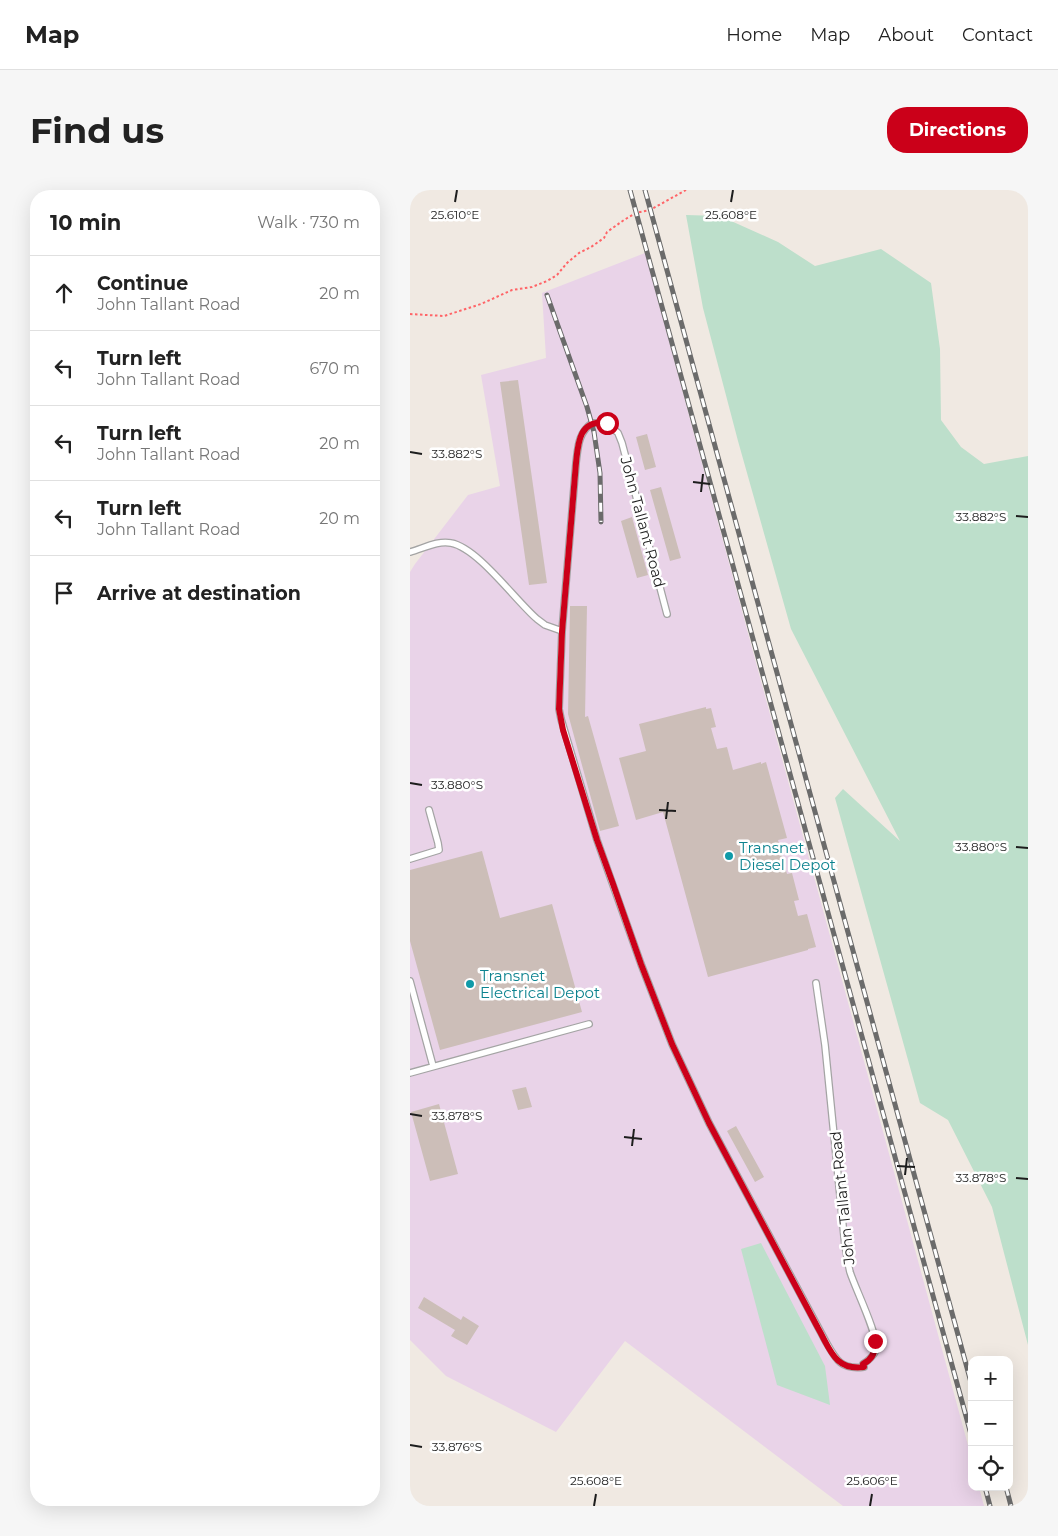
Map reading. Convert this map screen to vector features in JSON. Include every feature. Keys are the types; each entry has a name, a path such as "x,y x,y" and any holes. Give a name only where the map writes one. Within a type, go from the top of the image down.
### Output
{"lane":[{"name":"John Tallant Road","path":"667,614 618,433 609,424 596,422 583,431 579,438 577,450 562,632 559,709 563,730 597,840 641,964 665,1026 709,1123 836,1359 845,1366 854,1368 864,1367 863,1364 868,1362 876,1349 872,1328 850,1270 845,1246 825,1045 816,983"},
{"path":"410,552 440,543 450,542 461,546 486,567 537,619 545,625 562,632"},
{"path":"410,859 439,850 429,810"},
{"path":"410,981 433,1066"},
{"path":"410,1072 589,1024"}],"path":[{"path":"410,314 444,316 481,304 512,290 532,287 547,281 579,253 604,238 607,232 636,212 650,210 686,190"}],"shaded area":[{"path":"645,253 968,1445 968,1491 980,1491 984,1506 843,1506 625,1341 556,1432 446,1376 410,1340 410,572 468,495 500,486 481,375 546,358 542,293"}],"green space":[{"path":"686,215 720,216 778,242 815,266 881,249 931,283 940,349 941,420 961,447 984,464 1028,456 1028,1345 992,1207 948,1120 920,1103 835,798 843,789 900,841 791,629 703,308"},
{"path":"761,1243 825,1366 830,1405 777,1385 741,1249"}],"building":[{"path":"518,380 547,583 529,585 500,382"},
{"path":"647,434 656,467 645,470 636,437"},
{"path":"661,487 681,558 670,561 650,490"},
{"path":"632,517 648,575 637,578 621,521"},
{"path":"570,606 587,606 585,717 588,716 619,826 600,831 568,714"},
{"name":"Transnet Diesel Depot","path":"706,707 706,709 711,708 716,727 711,728 717,749 727,747 733,770 766,762 787,838 778,840 787,874 792,873 799,900 794,901 798,916 807,914 816,947 708,977 663,812 636,820 619,758 646,751 639,724"},
{"name":"Transnet Electrical Depot","path":"482,851 500,918 552,904 582,1012 440,1050 410,941 410,870"},
{"path":"526,1087 532,1107 518,1110 512,1090"},
{"path":"439,1104 458,1174 430,1181 411,1112"},
{"path":"736,1126 764,1177 755,1182 727,1131"},
{"path":"424,1297 461,1320 463,1316 479,1326 467,1345 451,1336 455,1330 418,1308"}],"railway":[{"path":"630,190 968,1423"},
{"path":"645,190 968,1371"},
{"path":"547,295 594,432 600,473 601,522"},
{"path":"986,1491 990,1506"},
{"path":"1007,1491 1011,1506"}],"place":[{"name":"Transnet Diesel Depot","path":"729,856"},
{"name":"Transnet Electrical Depot","path":"470,984"}],"route":[{"path":"607,423 596,422 592,424 583,431 579,438 562,632 560,719 597,840 641,964 672,1044 709,1123 836,1359 845,1366 854,1368 864,1367 863,1364 868,1362 876,1349 875,1341"}]}
